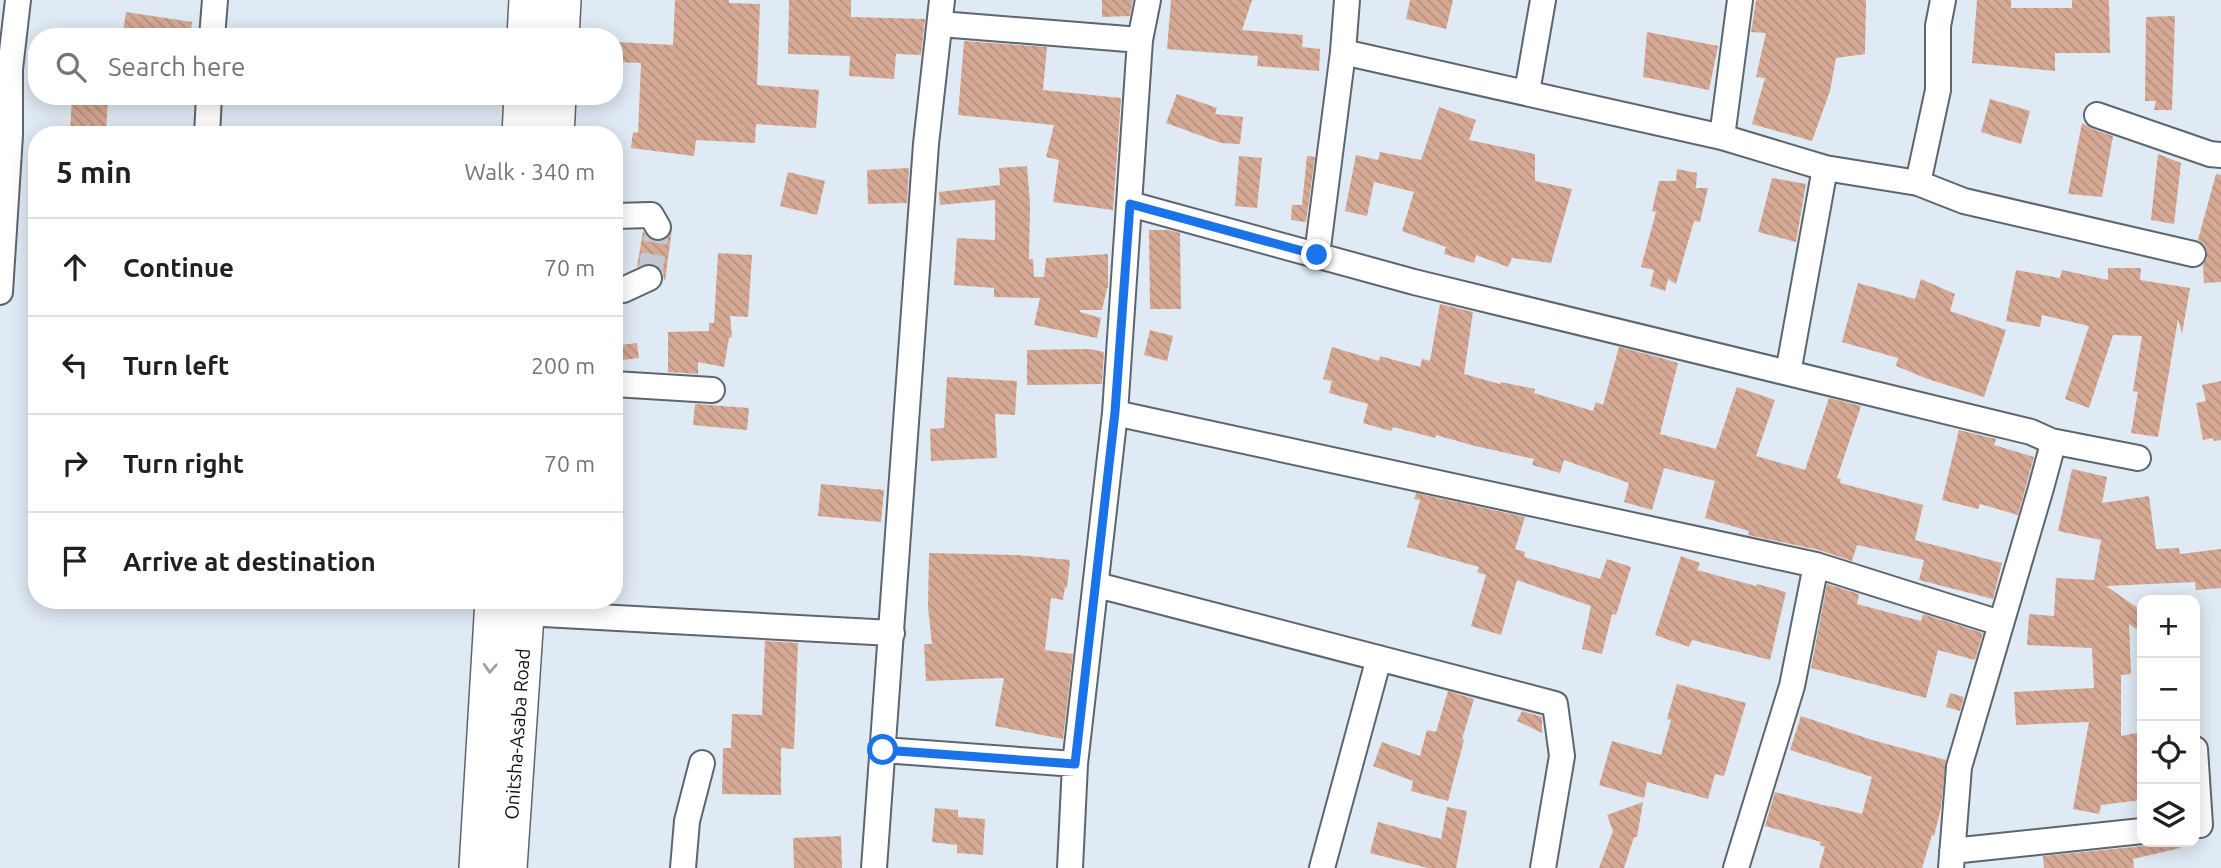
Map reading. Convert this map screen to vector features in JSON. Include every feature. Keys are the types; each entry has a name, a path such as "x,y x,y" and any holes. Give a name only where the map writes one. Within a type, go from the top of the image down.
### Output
{"highway":[{"path":"526,28 528,0"},
{"path":"560,28 562,0"},
{"path":"521,126 523,105"},
{"path":"555,126 557,105"},
{"path":"478,868 514,609"},
{"name":"Onitsha-Asaba Road","path":"508,868 515,609"}],"street":[{"path":"0,292 10,135 10,69 19,0"},
{"path":"213,28 215,0"},
{"path":"1070,868 1075,764 1115,412 1140,40 1148,0"},
{"path":"1317,255 1343,52 1347,0"},
{"path":"1527,92 1543,0"},
{"path":"1722,137 1740,0"},
{"path":"1918,183 1938,90 1938,26 1943,0"},
{"path":"873,868 926,144 941,12 1140,40"},
{"path":"1343,52 1722,137 1825,168 1918,183 1964,201 2193,254"},
{"path":"207,126 208,105"},
{"path":"2097,115 2210,154 2221,155"},
{"path":"1788,373 1825,168"},
{"path":"1130,204 1414,282 2031,432 2052,441 2138,458"},
{"path":"623,216 651,215 658,227"},
{"path":"623,290 649,278"},
{"path":"623,385 712,390"},
{"path":"1115,412 1816,565 2000,624"},
{"path":"2052,441 2041,488 1959,767 1952,860 2137,832"},
{"path":"1736,868 1792,686 1816,565"},
{"path":"1097,584 1555,704 1562,756 1543,868"},
{"path":"578,609 892,634"},
{"path":"1322,868 1379,658"},
{"path":"883,750 1075,764"},
{"path":"683,868 687,821 702,763"},
{"path":"2200,784 2205,824"}],"building":[{"path":"675,0 729,0 729,3 760,4 757,85 819,90 816,128 756,124 755,143 696,140 694,156 631,148 633,132 638,133 641,63 623,62 623,42 673,45"},
{"path":"789,0 851,0 851,17 925,19 921,55 896,54 894,79 849,76 850,56 788,54"},
{"path":"1102,0 1133,0 1130,16 1102,17"},
{"path":"1171,0 1252,0 1242,30 1303,35 1302,47 1320,49 1319,71 1257,66 1258,56 1167,49"},
{"path":"1410,0 1453,0 1446,29 1406,19"},
{"path":"1756,0 1866,0 1865,54 1836,58 1830,91 1812,141 1752,124 1765,78 1756,77 1766,33 1751,32"},
{"path":"1977,0 2011,0 2011,8 2072,8 2072,0 2109,0 2110,53 2055,53 2055,71 1972,63"},
{"path":"126,12 192,22 191,28 123,28"},
{"path":"2175,16 2172,110 2154,110 2156,101 2145,101 2146,17"},
{"path":"1647,32 1718,46 1709,90 1643,77"},
{"path":"964,41 1047,47 1043,90 1121,98 1113,210 1053,202 1059,160 1046,157 1054,125 958,115"},
{"path":"1177,94 1217,108 1215,114 1243,117 1240,144 1221,143 1166,123"},
{"path":"1990,99 2030,111 2021,144 1981,132"},
{"path":"72,105 108,105 106,126 70,126"},
{"path":"1439,107 1476,120 1469,140 1535,154 1535,181 1572,189 1551,263 1512,258 1508,267 1476,255 1474,263 1444,254 1446,247 1402,231 1414,192 1374,182 1367,216 1345,211 1356,155 1378,160 1380,152 1421,160"},
{"path":"2082,123 2113,136 2102,197 2068,194"},
{"path":"2158,154 2181,163 2174,224 2151,220"},
{"path":"1239,156 1262,158 1257,208 1235,206"},
{"path":"1307,156 1315,157 1306,222 1291,220 1292,205 1302,205"},
{"path":"1027,166 1030,204 1029,259 1033,259 1034,277 1044,277 1046,258 1108,254 1108,288 1102,310 1080,310 1101,318 1097,338 1034,325 1040,298 994,297 994,288 954,285 957,238 995,240 995,200 940,205 939,192 1000,185 999,168"},
{"path":"909,168 907,203 868,204 867,170"},
{"path":"1677,169 1697,173 1696,188 1708,188 1700,222 1694,221 1676,284 1668,279 1665,291 1650,286 1654,270 1641,267 1656,212 1652,211 1659,181 1676,181"},
{"path":"788,172 825,181 817,215 780,206"},
{"path":"2216,174 2221,175 2221,282 2204,283 2203,265 2207,250 2198,240"},
{"path":"1772,178 1806,184 1796,242 1758,232"},
{"path":"672,229 665,281 663,272 657,266 650,263 637,267 643,231 650,240 659,242 666,239"},
{"path":"1149,230 1180,233 1181,309 1150,309"},
{"path":"718,253 752,255 748,317 730,316 732,337 729,338 724,367 698,362 698,374 668,372 668,332 709,331 709,323 714,323"},
{"path":"2108,268 2141,268 2140,280 2190,288 2182,334 2178,319 2158,437 2131,433 2138,392 2133,391 2142,336 2113,335 2089,408 2065,399 2089,326 2042,315 2040,327 2006,321 2016,270 2060,278 2062,270 2108,280"},
{"path":"1921,279 1955,294 1950,311 2006,330 1984,397 1896,366 1898,358 1842,342 1858,283 1915,299"},
{"path":"1440,304 1473,312 1464,374 1500,384 1501,382 1535,389 1534,393 1593,411 1596,402 1603,405 1619,347 1678,363 1660,434 1716,449 1737,387 1775,400 1756,456 1805,470 1829,398 1861,406 1837,478 1841,479 1840,483 1923,505 1915,540 2002,563 1993,599 1919,580 1924,560 1857,545 1852,561 1819,550 1748,535 1749,531 1705,518 1715,481 1664,468 1652,510 1624,502 1629,483 1564,460 1560,473 1532,465 1534,459 1436,435 1435,438 1393,427 1391,431 1363,423 1368,404 1329,393 1332,381 1323,379 1332,347 1379,361 1380,356 1420,367 1422,359 1430,361"},
{"path":"1150,330 1173,336 1167,361 1144,355"},
{"path":"637,343 639,358 623,360 623,345"},
{"path":"1090,349 1104,352 1102,384 1027,385 1027,350"},
{"path":"947,377 1017,381 1015,415 995,414 997,458 931,461 930,429 944,428"},
{"path":"2221,381 2221,440 2203,440 2196,403 2206,401 2202,385"},
{"path":"695,404 749,408 747,430 693,425"},
{"path":"1959,430 1996,439 1994,445 2034,457 2018,515 1980,504 1978,509 1942,500"},
{"path":"2072,469 2107,477 2102,503 2149,496 2156,549 2179,548 2180,554 2221,549 2221,588 2196,590 2195,582 2106,586 2137,608 2137,630 2129,624 2131,674 2121,675 2121,736 2137,733 2137,801 2101,805 2099,814 2073,809 2089,722 2016,725 2014,692 2094,688 2092,648 2027,645 2029,614 2054,616 2056,578 2094,580 2101,540 2058,531"},
{"path":"821,484 884,490 881,522 818,516"},
{"path":"1416,493 1525,517 1515,549 1525,552 1524,557 1600,579 1607,559 1631,567 1616,615 1612,614 1602,654 1582,649 1591,606 1517,580 1501,635 1471,626 1486,575 1477,572 1479,567 1407,547 1420,500 1414,499"},
{"path":"929,553 1017,555 1070,560 1063,600 1051,598 1045,650 1073,654 1063,739 995,726 1004,678 926,681 924,644 932,644 928,607"},
{"path":"1681,556 1700,563 1697,570 1786,592 1770,660 1692,640 1689,647 1655,635"},
{"path":"1827,584 1859,594 1857,604 1921,621 1923,614 1983,633 1975,660 1938,650 1926,698 1811,668"},
{"path":"765,641 798,643 794,749 781,748 781,795 722,794 723,748 731,748 732,714 762,715"},
{"path":"1677,684 1746,703 1724,776 1715,774 1708,799 1647,782 1644,798 1599,785 1612,741 1661,755"},
{"path":"1448,691 1474,699 1448,801 1411,791 1413,781 1373,766 1382,742 1420,756 1427,730 1436,732"},
{"path":"1950,693 1964,697 1960,711 1946,707"},
{"path":"1522,711 1542,717 1542,733 1517,721"},
{"path":"1801,716 1872,740 1946,760 1941,808 1922,868 1819,868 1825,847 1820,845 1821,842 1765,826 1775,792 1862,814 1872,777 1790,750"},
{"path":"1643,802 1637,837 1634,837 1624,868 1599,868 1613,831 1607,815"},
{"path":"1447,807 1467,811 1456,868 1428,868 1370,853 1378,822 1441,839"},
{"path":"935,808 958,810 958,817 985,819 983,855 957,853 957,845 932,842"},
{"path":"841,836 842,868 794,868 793,838"},
{"path":"2137,847 2180,848 2133,859 2134,868 2044,868 2043,856"}],"tunnel":[{"path":"649,278 658,227"}],"route":[{"path":"883,750 1075,764 1115,412 1130,204 1317,255"}]}
